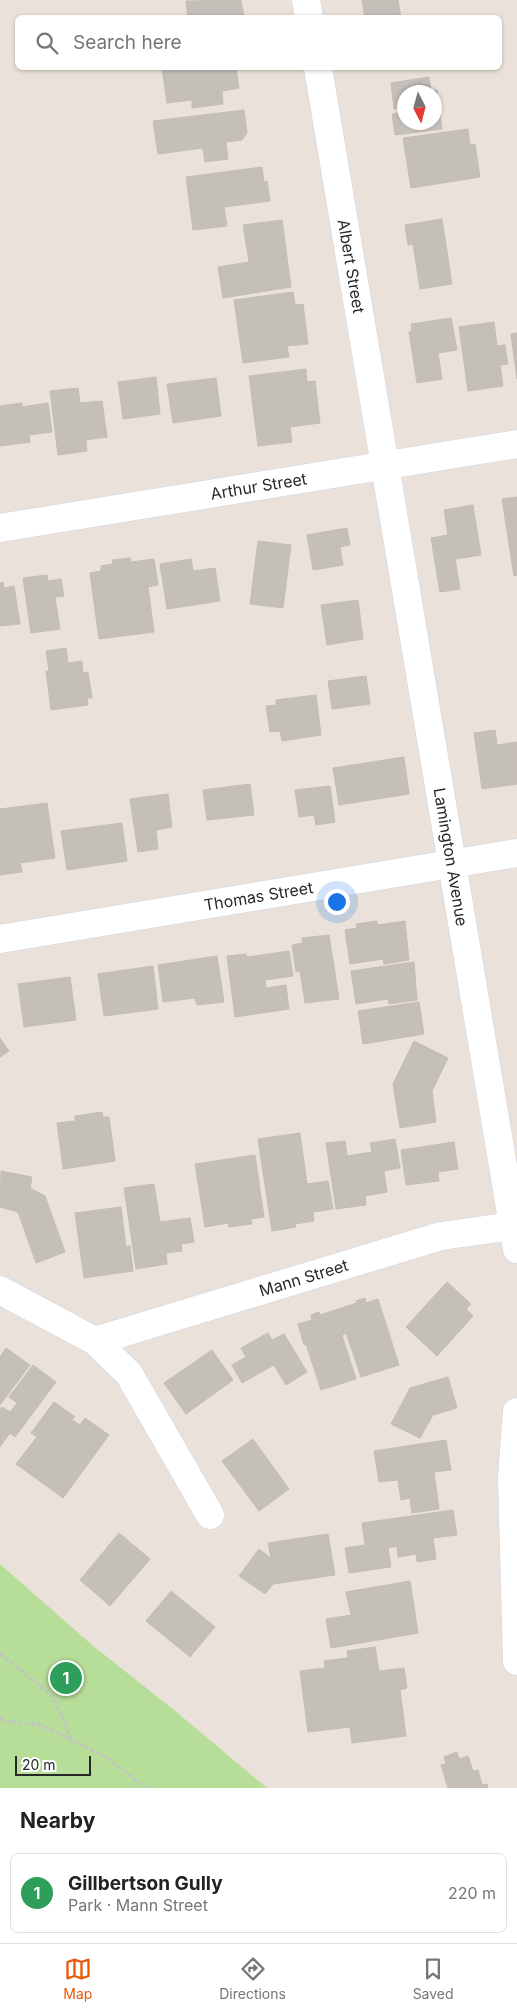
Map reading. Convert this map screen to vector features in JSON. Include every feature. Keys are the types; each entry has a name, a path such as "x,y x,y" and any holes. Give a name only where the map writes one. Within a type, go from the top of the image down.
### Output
{"street":[{"path":"306,0 308,15"},
{"name":"Albert Street","path":"318,70 384,465"},
{"name":"Arthur Street","path":"0,528 517,444"},
{"name":"Lamington Avenue","path":"384,465 515,1238"},
{"name":"Thomas Street","path":"0,939 517,853"},
{"name":"Mann Street","path":"95,1341 441,1236 515,1238"},
{"path":"0,1290 95,1341 129,1374 210,1515"},
{"path":"517,1412 512,1476 517,1661"}],"path":[{"path":"0,1654 53,1696 72,1740"},
{"path":"0,1718 4,1721 40,1725 72,1740 105,1756 146,1788"}],"green space":[{"path":"0,1564 92,1645 174,1710 267,1788 0,1788"}],"building":[{"path":"241,0 244,15 188,15 186,1"},
{"path":"362,0 398,0 400,15 364,15"},
{"path":"162,70 236,70 239,88 222,91 223,104 192,108 192,100 167,103"},
{"path":"429,77 430,85 397,85 397,108 394,109 391,83"},
{"path":"244,110 247,133 242,140 226,142 228,159 205,162 203,148 158,154 153,121"},
{"path":"397,113 397,130 434,130 395,135 392,114"},
{"path":"468,129 470,145 475,144 480,177 411,188 403,138"},
{"path":"262,167 264,182 267,181 270,201 224,207 227,226 193,230 186,177"},
{"path":"442,219 452,284 420,289 413,244 408,245 405,225"},
{"path":"282,220 291,287 223,298 218,267 249,262 243,225"},
{"path":"293,292 295,305 303,304 308,344 287,346 289,357 243,363 234,300"},
{"path":"451,318 457,350 438,353 442,379 417,383 409,332 412,331 411,324"},
{"path":"494,322 497,346 505,345 508,364 500,365 503,386 468,391 459,327"},
{"path":"517,333 517,379 511,334"},
{"path":"306,369 307,382 315,381 320,423 290,427 292,442 258,446 249,376"},
{"path":"156,377 160,414 123,419 118,382"},
{"path":"216,378 221,416 173,423 167,384"},
{"path":"78,388 80,403 102,401 107,437 86,440 87,451 58,455 50,391"},
{"path":"22,403 22,407 48,403 52,432 29,435 30,442 0,446 0,406"},
{"path":"517,497 517,575 514,576 502,499"},
{"path":"473,505 481,555 455,559 460,589 440,592 431,538 448,535 444,510"},
{"path":"347,528 350,545 340,547 343,565 313,570 307,535"},
{"path":"258,541 291,545 283,608 250,604"},
{"path":"130,558 131,562 154,559 158,585 148,587 154,632 99,639 90,573 101,571 101,566 113,564 112,560"},
{"path":"191,559 193,571 215,568 220,601 167,609 160,564"},
{"path":"47,575 48,581 61,579 64,596 55,597 60,629 31,633 23,578"},
{"path":"3,582 4,588 14,586 20,624 0,626 0,583"},
{"path":"358,600 363,639 327,645 321,605"},
{"path":"66,648 68,663 82,661 83,673 88,672 92,698 87,698 88,705 51,710 46,671 49,671 46,651"},
{"path":"366,676 370,704 332,709 328,681"},
{"path":"316,695 321,735 282,741 280,731 270,732 266,706 276,705 276,700"},
{"path":"495,730 497,745 517,742 517,784 482,789 474,733"},
{"path":"404,757 409,794 339,805 333,768"},
{"path":"250,784 254,815 207,820 203,790"},
{"path":"330,786 335,822 316,825 314,815 299,817 295,790"},
{"path":"168,794 172,827 156,830 158,849 138,852 130,799"},
{"path":"47,803 55,858 20,863 22,872 0,875 0,809"},
{"path":"122,823 127,861 67,870 61,831"},
{"path":"377,921 377,925 405,921 409,960 384,964 383,959 350,964 345,930 357,928 356,924"},
{"path":"329,935 339,999 305,1003 300,971 296,972 292,945 303,943 302,938"},
{"path":"289,951 293,976 265,980 266,988 286,985 289,1009 235,1017 227,956 246,954 247,957"},
{"path":"217,956 224,1002 197,1005 195,998 163,1002 158,965"},
{"path":"414,962 417,1000 389,1004 388,999 356,1004 351,971"},
{"path":"153,966 158,1009 104,1016 98,974"},
{"path":"70,977 76,1020 24,1027 18,984"},
{"path":"419,1002 424,1034 363,1044 358,1011"},
{"path":"0,1038 9,1051 0,1057"},
{"path":"414,1041 448,1058 432,1091 436,1122 400,1128 393,1084"},
{"path":"102,1112 103,1117 109,1117 115,1161 63,1169 57,1123 75,1121 75,1116"},
{"path":"300,1133 307,1184 328,1181 333,1209 313,1212 314,1221 295,1224 296,1227 272,1231 258,1139"},
{"path":"395,1139 400,1168 384,1171 387,1192 365,1196 366,1205 336,1209 326,1143 345,1141 347,1156 372,1152 370,1143"},
{"path":"454,1142 458,1169 438,1172 439,1181 406,1185 401,1150"},
{"path":"255,1155 264,1217 251,1219 252,1224 229,1227 228,1223 205,1227 195,1164"},
{"path":"1,1171 32,1177 30,1188 45,1196 65,1252 36,1263 18,1212 0,1207"},
{"path":"154,1184 160,1222 190,1218 194,1242 181,1244 182,1251 166,1253 167,1264 136,1269 124,1188"},
{"path":"121,1207 126,1247 130,1246 133,1271 84,1278 75,1213"},
{"path":"447,1282 471,1304 466,1309 473,1316 437,1356 406,1327"},
{"path":"365,1298 366,1303 378,1299 399,1365 361,1377 338,1309 357,1303 356,1301"},
{"path":"338,1309 345,1334 342,1335 356,1379 321,1390 298,1324 312,1320 311,1315 319,1312 320,1315"},
{"path":"268,1333 272,1340 284,1334 307,1372 286,1385 274,1365 242,1383 232,1365 246,1357 241,1348"},
{"path":"6,1348 30,1365 0,1405 0,1357"},
{"path":"212,1350 233,1380 186,1414 164,1383"},
{"path":"33,1365 56,1382 15,1437 10,1433 0,1447 0,1410 2,1407 10,1412 17,1403 9,1397"},
{"path":"448,1377 457,1408 433,1415 420,1438 391,1424 410,1388"},
{"path":"54,1402 75,1417 72,1420 80,1425 85,1418 109,1435 63,1498 16,1464 37,1437 31,1433"},
{"path":"253,1439 289,1489 259,1511 222,1461"},
{"path":"446,1440 451,1470 434,1472 439,1509 412,1513 410,1498 401,1500 398,1480 379,1482 374,1451"},
{"path":"453,1510 457,1535 433,1538 436,1559 417,1562 416,1554 398,1557 397,1546 388,1548 391,1567 349,1573 345,1548 365,1545 362,1523"},
{"path":"119,1533 150,1559 110,1606 80,1580"},
{"path":"328,1534 335,1575 273,1584 265,1594 239,1576 259,1549 271,1558 268,1543"},
{"path":"410,1581 418,1633 331,1648 326,1619 351,1615 346,1592"},
{"path":"171,1591 215,1627 190,1657 146,1621"},
{"path":"375,1647 379,1671 404,1668 407,1688 400,1690 406,1736 352,1743 350,1727 308,1732 300,1671 325,1668 324,1661 348,1658 347,1651"},
{"path":"457,1752 459,1759 468,1756 473,1771 478,1770 482,1785 487,1784 488,1788 448,1788 441,1765 446,1764 444,1757"}],"place":[{"name":"Gillbertson Gully","path":"66,1678"}]}
